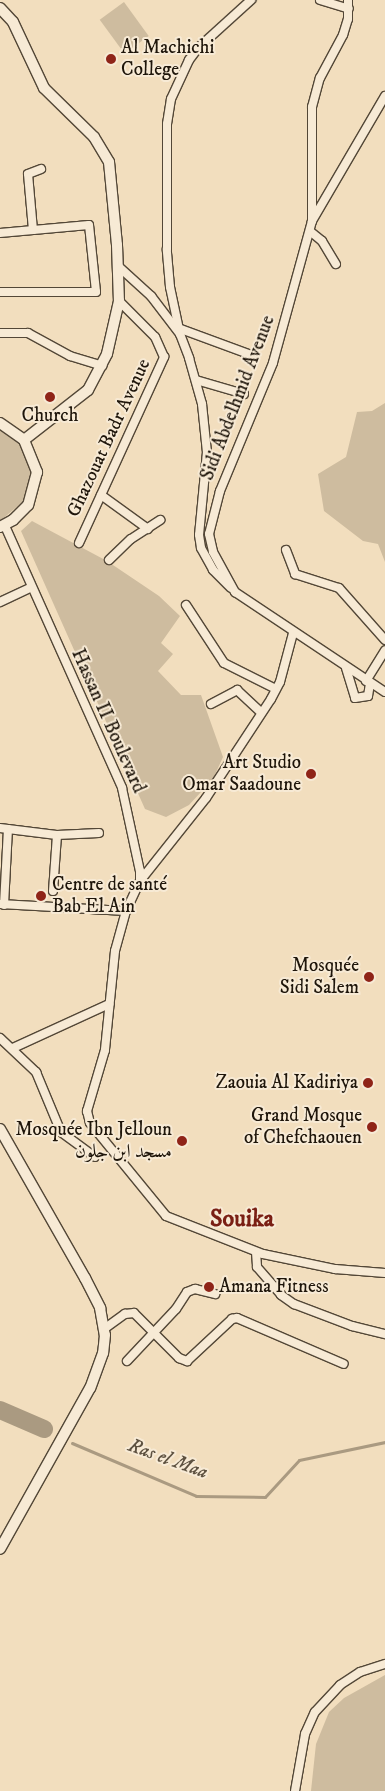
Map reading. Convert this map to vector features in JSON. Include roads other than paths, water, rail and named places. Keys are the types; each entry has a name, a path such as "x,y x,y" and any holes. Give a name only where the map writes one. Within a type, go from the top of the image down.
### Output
{"street":[{"path":"233,589 213,570 201,548 199,535 208,452 196,380 179,331 167,249 167,124 171,99 189,60 198,48 251,0"},
{"path":"320,0 349,9"},
{"path":"312,221 312,107 320,78 343,35 349,9 348,0"},
{"path":"0,8 13,22 44,88 94,137 109,162 118,266 119,301 116,326 102,366 88,390 24,440"},
{"name":"Sidi Abdelhmid Avenue","path":"385,96 312,221 311,232 273,364 220,491 210,525 210,544 233,589 293,633 385,692"},
{"path":"33,230 28,174 41,169"},
{"path":"0,233 89,225 96,292 0,292"},
{"path":"311,232 322,241 336,264"},
{"path":"118,266 144,286 179,331 254,356"},
{"name":"Ghazouat Badr Avenue","path":"79,543 164,357 155,337 119,301"},
{"path":"0,333 28,332 70,356 102,366"},
{"path":"196,380 244,394"},
{"path":"0,422 24,440 35,461 36,484 28,505 2,526"},
{"path":"101,495 148,529"},
{"path":"109,560 130,539 160,520"},
{"name":"Hassan II Boulevard","path":"2,526 32,587 122,788 140,881"},
{"path":"286,550 295,574 339,588 385,640"},
{"path":"0,602 32,587"},
{"path":"186,606 224,663 276,689"},
{"path":"293,633 276,689 206,798 140,881 126,911 115,951 105,1050 87,1111 90,1123 166,1216 256,1252 335,1268 385,1273"},
{"path":"346,668 355,698 368,696 368,682 385,651"},
{"path":"211,704 237,690 261,712"},
{"path":"99,833 57,835 4,829 2,904 126,911"},
{"path":"53,891 57,835"},
{"path":"14,1048 109,1004"},
{"path":"0,1038 14,1048 36,1072 61,1132 96,1157"},
{"path":"0,1129 85,1278 100,1308 104,1329 98,1368 73,1420 0,1549"},
{"path":"256,1252 257,1267 281,1294 294,1304 352,1326 385,1334"},
{"path":"127,1361 155,1333 189,1290 215,1294"},
{"path":"104,1329 131,1313 155,1333 179,1358 187,1361 232,1319 237,1318 344,1364"},
{"path":"295,1791 305,1734 315,1712 340,1685 360,1672 385,1664"}],"waterway":[{"name":"Ras el Maa","path":"0,1410 44,1429"},
{"name":"Ras el Maa","path":"72,1443 196,1496 265,1497 299,1460 385,1442"}],"place":[{"name":"Al Machichi College","path":"111,59"},
{"name":"Church","path":"50,397"},
{"name":"Art Studio Omar Saadoune","path":"311,774"},
{"name":"Centre de santé Bab El Ain","path":"41,896"},
{"name":"Mosquée Sidi Salem","path":"369,977"},
{"name":"Zaouia Al Kadiriya","path":"368,1083"},
{"name":"Grand Mosque of Chefchaouen","path":"372,1127"},
{"name":"Mosquée Ibn Jelloun مسجد ابن جلون","path":"182,1141"},
{"name":"Amana Fitness","path":"209,1287"}],"district":[{"name":"Souika","path":"242,1220"}]}
